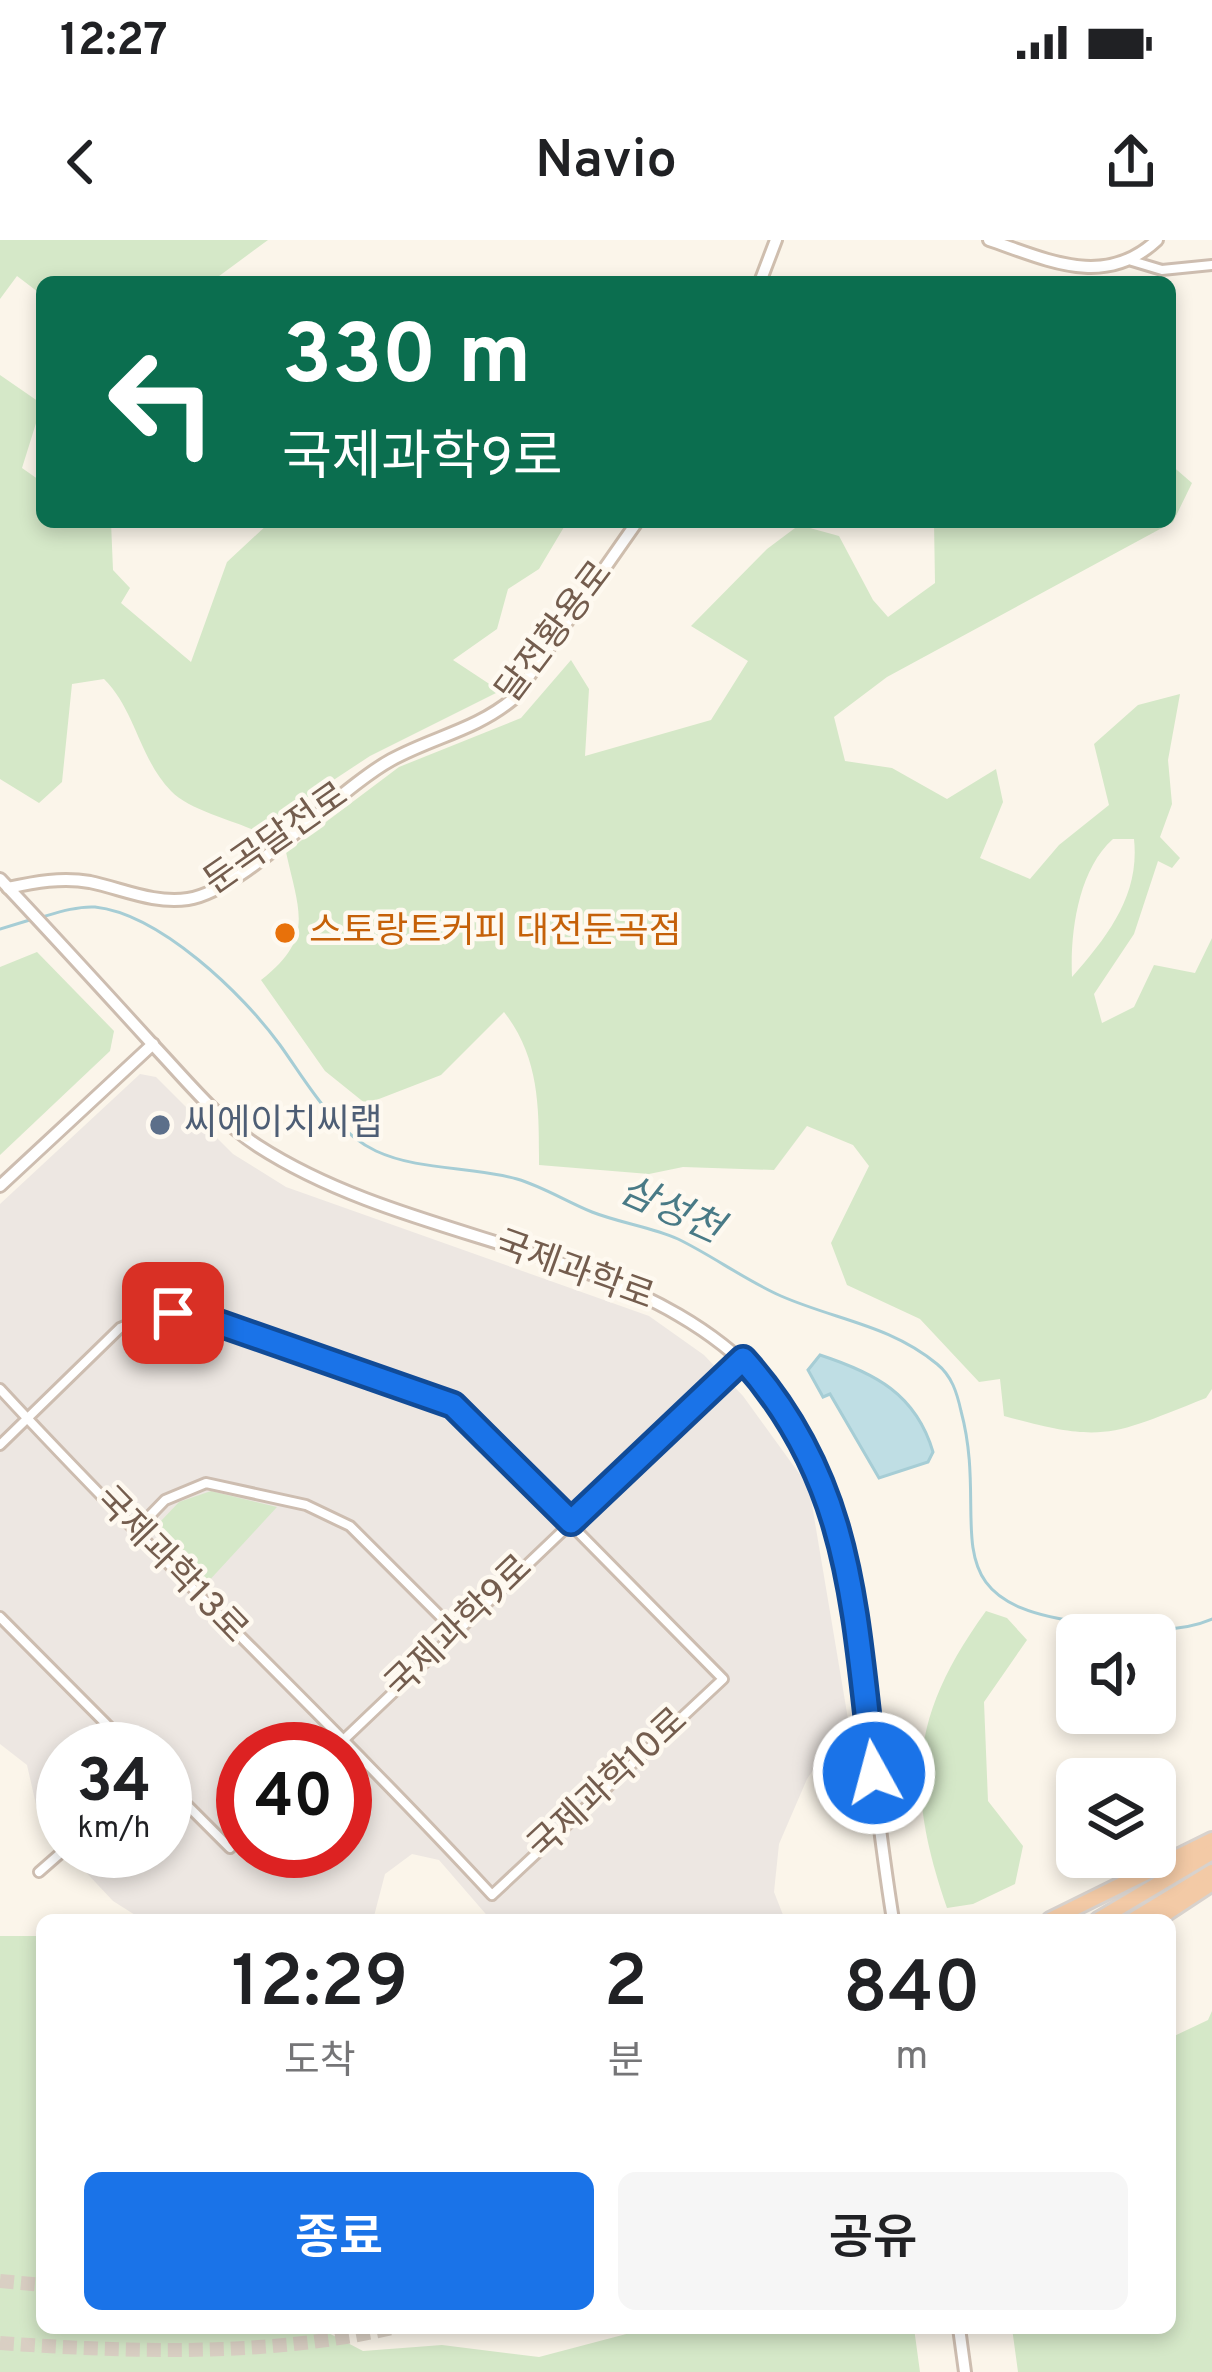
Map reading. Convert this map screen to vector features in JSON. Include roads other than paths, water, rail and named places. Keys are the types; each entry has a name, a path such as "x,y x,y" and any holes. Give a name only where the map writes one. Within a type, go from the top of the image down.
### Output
{"highway":[{"path":"1062,1914 1212,1840"},
{"path":"1108,1914 1212,1852"},
{"path":"1143,1914 1212,1872"},
{"path":"1165,1914 1212,1883"}],"street":[{"path":"762,276 776,240"},
{"path":"988,240 1082,270 1132,261 1162,270 1212,265"},
{"path":"1132,261 1157,240"},
{"name":"달전황용로","path":"464,730 488,720 514,699 633,528"},
{"name":"둔곡달전로","path":"3,885 70,880 166,900 206,895 392,760 464,730"},
{"name":"국제과학로","path":"3,885 237,1132 309,1178 641,1292 712,1332 743,1359 797,1428 834,1510 851,1593 892,1914"},
{"path":"0,1186 153,1044"},
{"path":"0,1445 120,1328 153,1314 191,1315 453,1405 571,1522"},
{"name":"국제과학9로","path":"362,1722 743,1359"},
{"name":"국제과학13로","path":"0,1389 316,1722"},
{"path":"135,1531 165,1500 206,1483 306,1505 350,1526 456,1632"},
{"name":"국제과학10로","path":"372,1778 492,1895 723,1679 571,1522"},
{"path":"0,1617 104,1722"},
{"path":"192,1810 216,1834"},
{"path":"960,2334 965,2372"}],"water":[{"path":"820,1355 891,1388 926,1432 933,1452 928,1462 879,1478 830,1394 823,1397 808,1370"}],"waterway":[{"name":"삼성천","path":"42,917 95,907 146,924 172,940 245,1003 334,1119 376,1151 410,1162 527,1182 592,1212 678,1239 781,1296 919,1351 942,1369 956,1391 969,1452 974,1553 983,1578 1002,1598 1036,1613 1119,1627 1166,1629 1212,1619"},
{"name":"삼성천","path":"0,929 33,919"}],"tunnel":[{"path":"0,2281 36,2284"},
{"path":"0,2343 147,2350 246,2348 360,2334"}],"place":[{"name":"스토랑트커피 대전둔곡점","path":"285,933"},
{"name":"씨에이치씨랩","path":"160,1125"}]}
